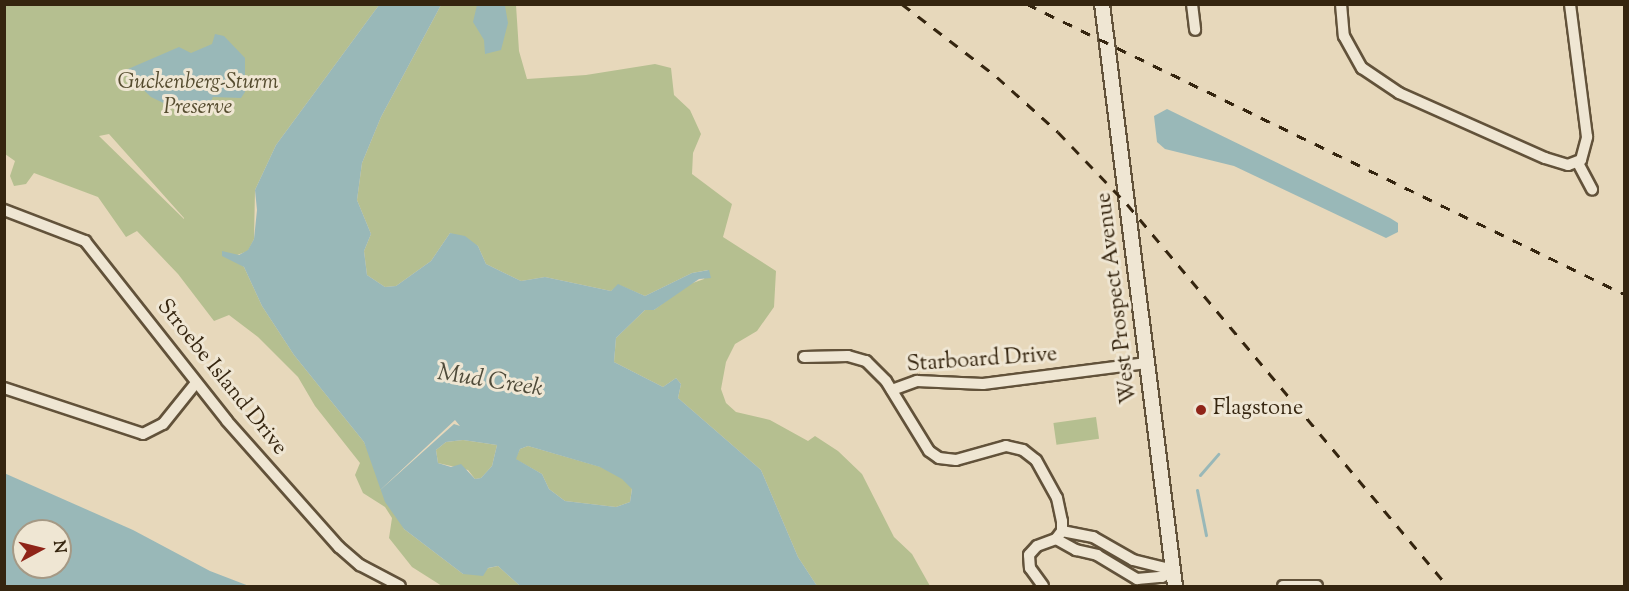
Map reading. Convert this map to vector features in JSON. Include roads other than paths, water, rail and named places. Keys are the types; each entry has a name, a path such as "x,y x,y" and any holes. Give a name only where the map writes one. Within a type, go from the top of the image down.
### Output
{"main road":[{"name":"West Prospect Avenue","path":"1102,4 1175,586"}],"street":[{"path":"1192,4 1195,30"},
{"path":"1341,4 1344,36 1355,61 1399,93 1545,158 1578,163"},
{"path":"1570,4 1587,137 1578,163 1592,189"},
{"name":"Stroebe Island Drive","path":"4,210 85,241 196,383 344,552 372,573 400,586"},
{"path":"804,357 858,358 873,366 892,390 929,450 939,458 956,460 1006,446 1030,454 1041,466 1057,498 1059,535 1076,550 1097,555 1137,579 1162,577 1173,570"},
{"name":"Starboard Drive","path":"892,390 917,381 983,384 1147,363"},
{"path":"4,388 142,434 163,424 196,383"},
{"path":"1042,586 1030,568 1029,555 1037,546 1059,535 1093,537 1138,562 1173,570"},
{"path":"1283,586 1317,586"}],"water":[{"name":"Mud Creek","path":"379,5 441,5 381,117 362,163 357,200 371,234 364,251 367,275 385,287 396,286 431,261 450,233 465,236 478,246 486,264 521,281 545,277 611,291 618,284 645,296 692,273 709,270 711,278 699,279 654,310 645,310 616,338 614,362 663,387 676,378 681,384 678,398 761,470 798,557 817,586 520,586 498,566 488,568 483,576 463,574 404,529 385,502 364,442 294,355 262,306 244,267 222,256 222,251 239,255 248,250 254,239 257,210 255,190 276,145","holes":["463,440 497,445 492,466 481,478 475,479 461,464 451,467 438,463 436,450 446,442","528,446 600,467 622,479 632,489 630,502 616,507 565,501 549,489 542,474 516,459 520,449"]},
{"path":"477,5 505,6 508,23 501,50 485,54 484,40 473,22"},
{"path":"215,34 224,36 245,58 245,92 241,98 213,97 206,111 186,114 151,97 133,80 128,69 179,47 191,53 212,44"},
{"path":"1167,109 1390,218 1398,223 1398,232 1386,238 1234,166 1165,149 1157,142 1154,116"},
{"path":"4,473 133,530 210,571 249,586 5,586"}],"waterway":[{"path":"1200,475 1218,454"},
{"path":"1197,490 1206,535"}],"railway":[{"path":"902,4 997,77 1058,132 1127,204 1448,586"},
{"path":"1027,4 1624,294"}],"place":[{"name":"Flagstone","path":"1201,410"}],"park label":[{"name":"Guckenberg-Sturm Preserve","path":"198,96"}]}
